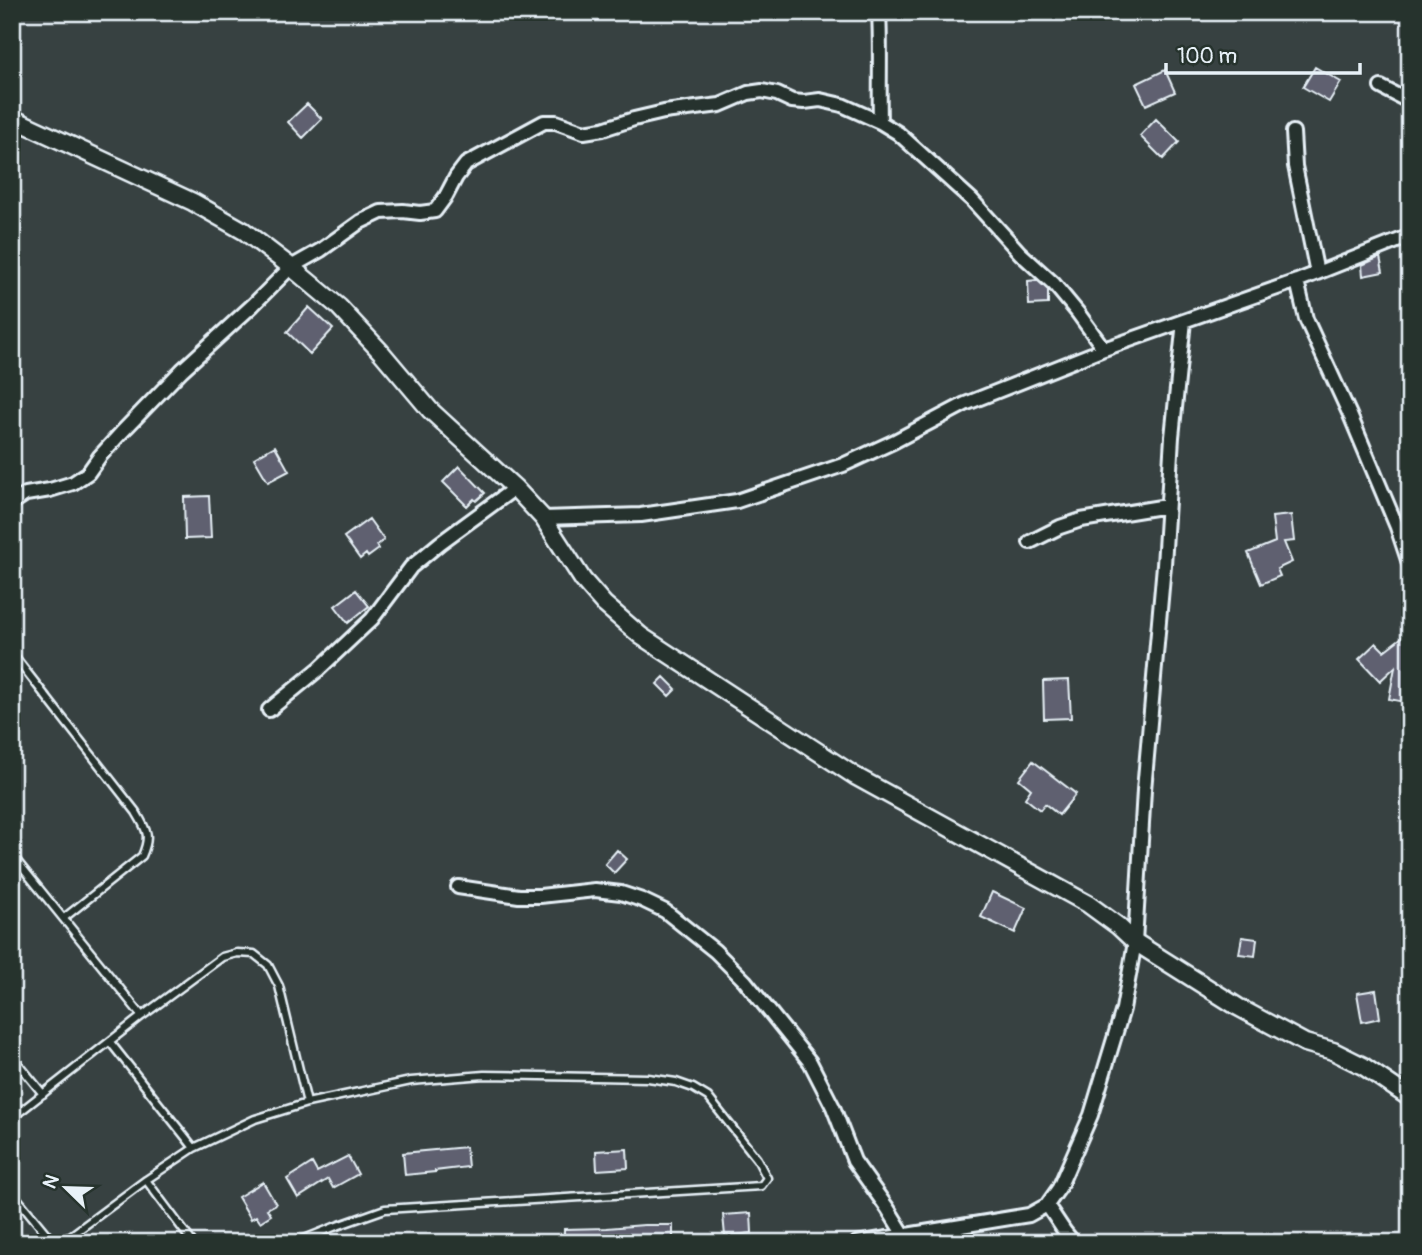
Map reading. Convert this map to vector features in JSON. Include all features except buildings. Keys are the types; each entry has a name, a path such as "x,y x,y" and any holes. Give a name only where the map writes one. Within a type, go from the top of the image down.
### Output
{"street":[{"path":"879,12 880,121"},
{"path":"1381,87 1410,102"},
{"path":"12,503 26,494 73,483 88,473 100,456 182,370 291,267 321,250 360,222 382,212 435,211 466,164 544,122 556,122 584,132 664,112 720,104 748,93 762,91 792,101 820,100 842,106 880,121 898,133 972,200 1020,253 1055,284 1104,349"},
{"path":"12,118 194,202 244,230 291,267 338,307 382,352 430,411 515,488 543,518 583,580 604,604 641,636 855,776 1088,904 1135,942 1238,1007 1305,1043 1333,1051 1363,1066 1410,1098"},
{"path":"1293,132 1295,166 1317,273"},
{"path":"543,518 641,515 737,501 843,465 965,404 1104,349 1407,242"},
{"path":"1297,281 1306,319 1404,529 1410,566"},
{"path":"857,1243 904,1238 1029,1215 1047,1205 1059,1188 1091,1115 1123,1009 1135,942 1144,790 1184,321"},
{"path":"270,710 372,619 411,567 515,488"},
{"path":"1030,542 1081,520 1167,506"},
{"path":"458,887 519,897 595,890 621,893 665,911 715,951 745,981 810,1062 833,1107 854,1161 888,1209 904,1238"},
{"path":"1047,1205 1074,1243"}],"lane":[{"path":"12,653 148,830 147,846 142,856 64,918"},
{"path":"12,855 142,1016"},
{"path":"12,1118 222,957 237,953 254,954 268,965 279,986 307,1103"},
{"path":"110,1042 194,1148"},
{"path":"12,1056 43,1094"},
{"path":"61,1243 194,1148 255,1119 307,1103 411,1081 484,1076 648,1078 676,1082 708,1097 757,1159 767,1178 761,1186 751,1187 385,1209 294,1243"},
{"path":"146,1180 193,1243"},
{"path":"12,1192 54,1243"}]}
